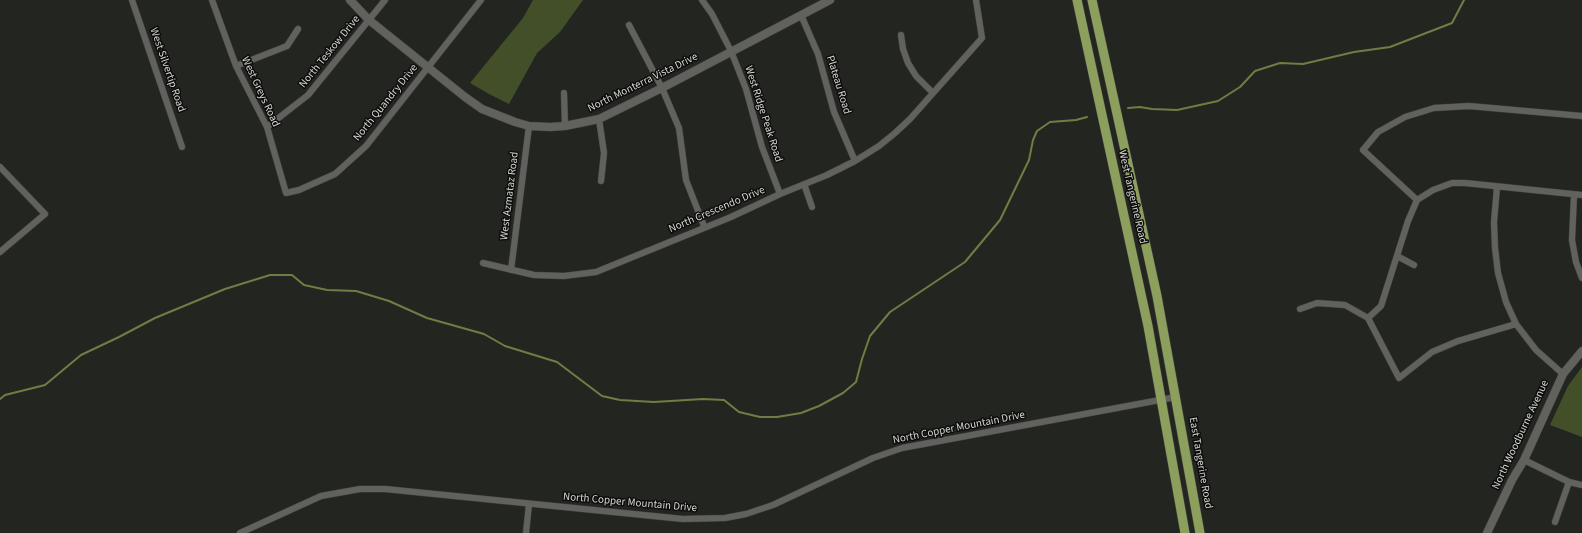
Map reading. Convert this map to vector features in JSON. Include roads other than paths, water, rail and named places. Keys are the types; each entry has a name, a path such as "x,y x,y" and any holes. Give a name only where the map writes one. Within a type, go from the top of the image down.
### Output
{"main road":[{"name":"West Tangerine Road","path":"1077,0 1090,66 1140,284 1162,400"},
{"name":"West Tangerine Road","path":"1092,0 1151,269 1176,397"},
{"name":"East Tangerine Road","path":"1176,397 1200,533"},
{"path":"1162,400 1185,533"}],"street":[{"name":"West Silvertip Road","path":"132,0 182,147"},
{"name":"West Greys Road","path":"212,0 236,66 266,126 286,193"},
{"name":"North Monterra Vista Drive","path":"350,0 369,20 482,109 529,126 565,126 599,119 662,88 830,0"},
{"name":"North Teskow Drive","path":"266,126 308,95 385,0"},
{"name":"North Quandry Drive","path":"286,193 299,190 335,174 366,146 481,0"},
{"name":"West Ridge Peak Road","path":"702,0 712,14 731,51 746,89 762,147 780,194"},
{"name":"North Crescendo Drive","path":"483,264 534,275 557,276 596,272 704,226 731,217 780,194 827,175 855,161 879,146 895,133 982,38 976,0"},
{"name":"Plateau Road","path":"801,15 818,54 834,112 855,161"},
{"path":"629,25 662,88 679,128 686,180 704,226"},
{"path":"236,66 287,46 298,29"},
{"path":"901,35 903,49 908,63 916,76 933,93"},
{"path":"564,93 565,126"},
{"path":"1417,200 1363,150 1378,132 1405,117 1434,108 1469,106 1582,116"},
{"path":"599,119 604,154 602,181"},
{"name":"West Azmataz Road","path":"511,270 529,126"},
{"path":"0,167 45,214 0,252"},
{"path":"1368,318 1381,306 1408,221 1417,200 1433,190 1452,183 1582,196"},
{"path":"804,184 812,207"},
{"path":"1497,187 1494,222 1498,273 1506,302 1516,324 1536,350 1563,374"},
{"path":"1574,195 1572,240 1576,262 1582,278"},
{"path":"1397,256 1414,265"},
{"path":"1300,309 1317,303 1345,305 1368,318 1399,378 1432,352 1458,341 1516,324"},
{"name":"North Woodburne Avenue","path":"1487,533 1512,480 1524,460 1563,374 1582,351"},
{"name":"North Copper Mountain Drive","path":"240,533 321,496 360,489 386,489 683,519 725,518 746,514 773,505 873,458 902,448 1176,397"},
{"path":"1524,460 1569,482 1582,485"},
{"path":"1555,522 1569,482"},
{"path":"526,533 529,504"}],"waterway":[{"path":"1128,108 1140,107 1177,110 1218,101 1240,87 1255,71 1280,63 1303,64 1354,52 1390,47 1452,23 1464,0"},
{"path":"0,399 5,395 45,385 81,355 155,318 225,289 270,275 292,275 304,285 327,290 356,291 389,301 427,318 484,334 505,346 557,362 602,396 620,400 654,402 703,399 724,400 739,412 760,417 777,417 801,413 819,406 843,393 856,382 870,336 890,312 965,262 1000,220 1029,160 1033,140 1037,131 1050,122 1076,120 1087,117"}]}
